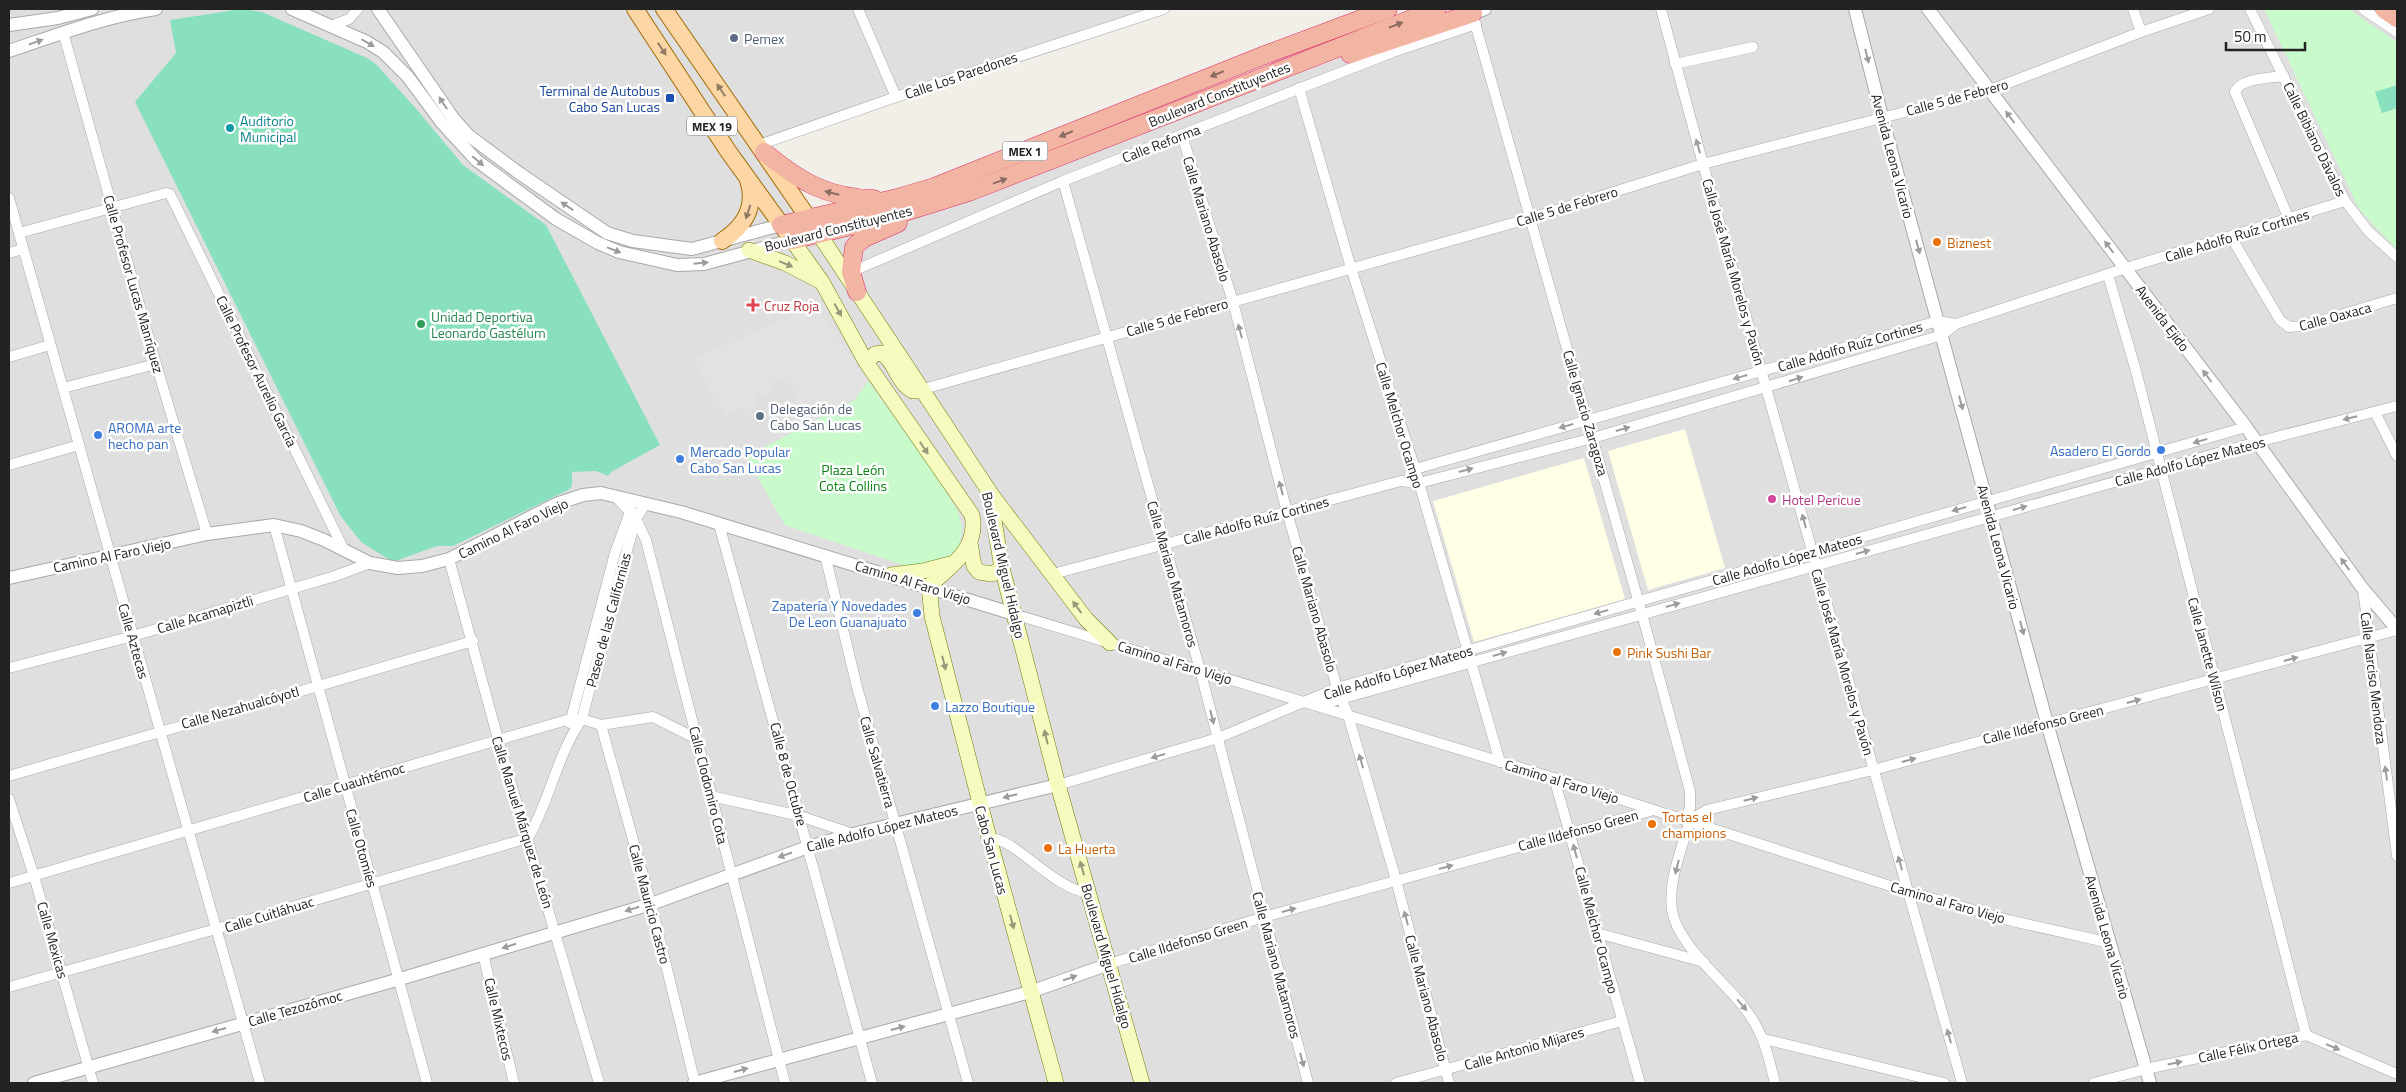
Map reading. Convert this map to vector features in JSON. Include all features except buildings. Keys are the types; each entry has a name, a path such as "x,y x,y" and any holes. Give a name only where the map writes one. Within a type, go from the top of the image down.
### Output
{"highway":[{"path":"1262,56 1367,9"},
{"name":"MEX 1","path":"1262,56 1388,9"},
{"name":"Boulevard Constituyentes","path":"781,225 814,226 889,217 969,192 1437,9"},
{"path":"2384,9 2397,18"},
{"path":"1269,74 1362,51 1476,14"},
{"name":"Boulevard Constituyentes","path":"792,240 814,226 934,187 1262,56"},
{"path":"761,149 799,179 829,193 866,199 897,198"},
{"path":"857,292 851,272 852,251 860,241 969,192"}],"main road":[{"name":"Boulevard Miguel Hidalgo","path":"635,9 728,151 822,282 866,362 972,515 974,531 964,554 929,586"},
{"name":"Boulevard Miguel Hidalgo","path":"664,9 814,226 920,390 989,491 1002,568 1058,784 1142,1083"},
{"path":"722,241 740,227 748,216 750,191 745,173"},
{"path":"749,250 785,263 822,282"},
{"path":"866,362 875,354 882,353 887,357 904,386 912,391 920,390"},
{"path":"989,491 1086,619 1110,643"},
{"path":"970,543 974,566 979,572 992,574 1002,568"},
{"path":"891,575 923,571 954,563"},
{"name":"Cabo San Lucas","path":"929,586 932,616 980,804 1056,1083"}],"street":[{"path":"9,25 58,18 92,9"},
{"path":"9,51 64,32 138,11 156,9"},
{"name":"Boulevard Constituyentes","path":"292,9 316,14 331,26 367,42 383,52 408,77 442,122 476,160 556,219 598,244 619,252 677,265 704,264 749,250 792,240"},
{"path":"331,26 349,19 358,9"},
{"name":"Boulevard Constituyentes","path":"378,9 453,118 468,135 519,174 607,232 633,241 692,249 781,225"},
{"path":"858,9 896,96"},
{"name":"Calle Los Paredones","path":"761,149 896,96 1164,9"},
{"name":"Calle José María Morelos y Pavón","path":"1662,9 1675,64 1962,1083"},
{"name":"Avenida Leona Vicario","path":"1855,9 1882,118 1987,502 2150,1083"},
{"name":"Avenida Ejido","path":"1928,9 2246,427 2364,589 2397,629"},
{"path":"2133,9 2141,32"},
{"name":"Calle 5 de Febrero","path":"920,390 1530,218 1703,164 1990,90 2141,32 2209,9"},
{"name":"Calle Bibiano Dávalos","path":"2250,9 2346,201 2369,232 2397,257"},
{"path":"2362,9 2397,32"},
{"name":"Calle Reforma","path":"851,272 1063,182 1393,52 1476,14"},
{"name":"Calle Ignacio Zaragoza","path":"1476,14 1530,218 1639,601 1690,791 1688,820 1675,873 1672,911 1679,930 1704,962 1745,1008 1764,1039 1775,1083"},
{"name":"Calle Profesor Lucas Manríquez","path":"64,32 156,364 207,534"},
{"path":"1675,64 1753,47"},
{"path":"2284,76 2244,84 2237,88 2235,92 2289,219"},
{"name":"Calle Melchor Ocampo","path":"1299,88 1351,268 1415,469 1500,762"},
{"name":"Calle Mariano Abasolo","path":"1182,135 1232,302 1287,512 1337,688 1348,715 1396,880 1449,1083"},
{"name":"Calle Mariano Matamoros","path":"1063,182 1200,670 1308,1083"},
{"name":"Calle Profesor Aurelio García","path":"112,206 168,193 344,550"},
{"name":"Calle Aztecas","path":"9,198 260,1083"},
{"name":"Calle Adolfo Ruíz Cortines","path":"1053,574 1401,481 1418,483 1592,438 1942,335 1956,324 2126,268 2346,201"},
{"path":"19,233 112,206"},
{"name":"Calle Oaxaca","path":"2231,237 2280,320 2289,327 2303,326 2397,298"},
{"path":"9,253 23,249"},
{"name":"Calle Janette Wilson","path":"2108,275 2136,371 2306,1035"},
{"name":"Calle Adolfo Ruíz Cortines","path":"1401,481 1415,469 1762,370 1938,321 1956,324"},
{"path":"9,357 50,345"},
{"path":"63,388 156,364"},
{"name":"Calle Adolfo López Mateos","path":"1318,705 2257,442 2397,406"},
{"path":"2375,412 2397,456"},
{"name":"Calle Adolfo López Mateos","path":"556,932 696,889 731,873 808,847 853,834 1058,784 1218,738 1337,688 2246,427"},
{"path":"9,465 79,445"},
{"name":"Camino Al Faro Viejo","path":"9,578 207,534 274,525 301,531 370,563 398,568 422,566 449,560 556,504 583,495 601,493 641,502 826,555 1014,614"},
{"name":"Calle Clodomiro Cota","path":"616,496 633,516 646,540 785,1083"},
{"name":"Paseo de las Californias","path":"570,736 570,718 615,553 641,502"},
{"name":"Paseo de las Californias","path":"528,838 537,822 570,736 582,719 633,516"},
{"name":"Calle 8 de Octubre","path":"719,524 872,1083"},
{"name":"Calle Otomíes","path":"274,525 427,1083"},
{"name":"Calle Salvatierra","path":"826,555 857,687 968,1083"},
{"name":"Calle Manuel Márquez de León","path":"449,560 498,739 599,1083"},
{"name":"Calle Acamapiztli","path":"9,668 133,636 291,587 335,576 370,563"},
{"name":"Calle Narciso Mendoza","path":"2364,589 2368,638 2397,856"},
{"name":"Camino al Faro Viejo","path":"1014,614 1318,705 1654,809 1909,892 2012,921 2110,943"},
{"name":"Calle Ildefonso Green","path":"1688,820 1708,810 1873,770 2215,680 2397,629"},
{"name":"Calle Nezahualcóyotl","path":"9,776 472,641"},
{"name":"Calle Cuauhtémoc","path":"9,884 570,718 582,719 601,725 653,717 697,739"},
{"name":"Calle Mauricio Castro","path":"601,725 651,904 695,1083"},
{"name":"Calle Melchor Ocampo","path":"1554,778 1571,832 1597,933 1640,1083"},
{"path":"711,796 800,816 853,834"},
{"name":"Calle Mexicas","path":"9,799 34,876 93,1083"},
{"name":"Calle Ildefonso Green","path":"695,1083 1030,992 1109,964 1264,917 1654,809"},
{"name":"Calle Cuitláhuac","path":"9,987 528,838"},
{"path":"989,838 1004,842 1064,886 1089,893"},
{"name":"Calle Tezozómoc","path":"34,1083 400,979 556,932"},
{"path":"1597,933 1704,962"},
{"name":"Calle Mixtecos","path":"483,954 514,1083"},
{"name":"Calle Antonio Mijares","path":"1396,1083 1622,1021"},
{"name":"Calle Félix Ortega","path":"2094,1083 2146,1069 2306,1035 2397,1074"},
{"path":"1764,1039 1944,1083"}],"shaded area":[{"path":"9,9 1164,9 759,145 810,219 889,217 1269,74 1362,51 1485,9 2384,9 2397,18 2397,1083 9,1083"},
{"path":"815,305 868,381 854,400 799,429 789,411 800,388 776,377 766,398 759,394 751,411 740,406 737,412 731,410 726,419 694,359"},
{"path":"1685,429 1725,568 1648,590 1608,451"},
{"path":"1584,458 1625,599 1474,642 1433,501"}],"green space":[{"name":"Unidad Deportiva Leonardo Gastélum","path":"242,9 262,12 367,58 376,64 463,165 546,225 660,445 611,472 608,476 596,471 572,472 572,486 568,490 453,546 437,546 393,562 361,542 340,515 135,102 176,53 170,20"},
{"path":"2264,9 2349,9 2397,42 2397,250 2359,209"},
{"path":"2397,85 2397,108 2382,113 2375,92"},
{"name":"Plaza León Cota Collins","path":"868,381 930,467 958,511 962,528 959,551 944,564 911,568 785,525 746,457 854,400"}],"place":[{"name":"Pemex","path":"734,38"},
{"name":"Terminal de Autobus Cabo San Lucas","path":"670,98"},
{"name":"Auditorio Municipal","path":"230,128"},
{"name":"Biznest","path":"1937,242"},
{"name":"Cruz Roja","path":"753,305"},
{"name":"Unidad Deportiva Leonardo Gastélum","path":"421,324"},
{"name":"Delegación de Cabo San Lucas","path":"760,416"},
{"name":"AROMA arte hecho pan","path":"98,435"},
{"name":"Asadero El Gordo","path":"2161,450"},
{"name":"Mercado Popular Cabo San Lucas","path":"680,459"},
{"name":"Hotel Pericue","path":"1772,499"},
{"name":"Zapatería Y Novedades De Leon Guanajuato","path":"917,613"},
{"name":"Pink Sushi Bar","path":"1617,652"},
{"name":"Lazzo Boutique","path":"935,706"},
{"name":"Tortas el champions","path":"1652,824"},
{"name":"La Huerta","path":"1048,848"}]}
